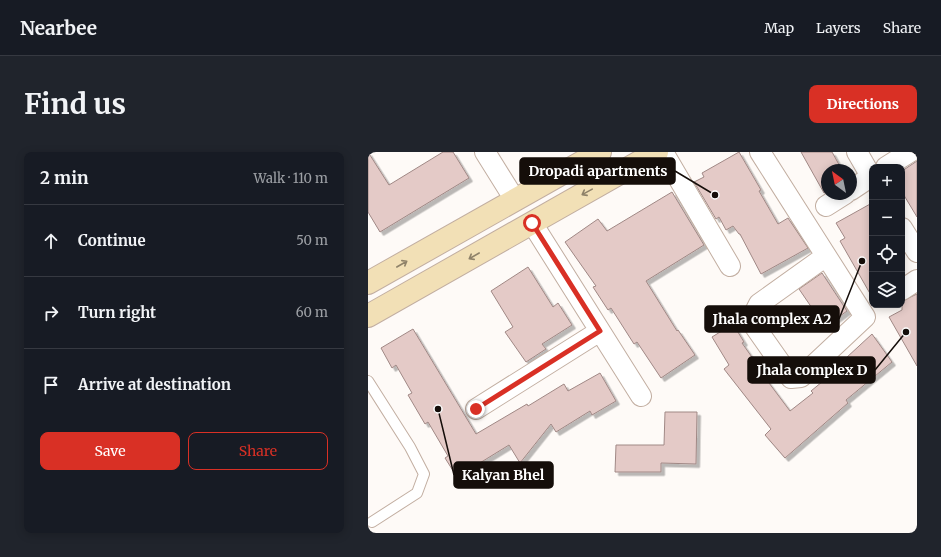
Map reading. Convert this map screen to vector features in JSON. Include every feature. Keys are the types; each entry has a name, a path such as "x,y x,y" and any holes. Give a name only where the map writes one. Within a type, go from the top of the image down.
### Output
{"main road":[{"path":"368,283 600,152"},
{"path":"368,316 658,152"}],"street":[{"path":"485,152 515,200"},
{"path":"663,152 730,266"},
{"path":"760,152 865,317 801,377 791,378 753,324 754,314 759,304 826,256"},
{"path":"857,152 869,167"},
{"path":"891,164 910,152"},
{"path":"857,186 869,178"},
{"path":"826,206 836,200"},
{"path":"532,223 641,396"},
{"path":"905,233 917,252"},
{"path":"905,288 917,280"},
{"path":"476,409 600,331"}],"lane":[{"path":"368,381 410,447 424,474 417,493 372,522"}],"building":[{"path":"368,152 389,185 443,152 453,152 469,178 380,232 368,212"},
{"path":"739,152 761,190 759,191 778,224 788,218 808,248 761,274 740,234 733,226 726,230 719,217 716,219 694,182 704,177 702,173"},
{"path":"801,152 832,152 839,164 821,164 821,188"},
{"path":"917,161 917,217 905,197 905,169"},
{"path":"672,192 704,245 646,281 677,331 678,330 695,355 661,378 637,342 634,344 611,308 608,310 593,287 596,286 565,242 598,219 607,231"},
{"path":"869,205 869,292 840,241 845,238 836,223"},
{"path":"528,267 553,307 558,303 572,325 542,344 546,349 526,362 505,332 513,327 491,291"},
{"path":"822,273 847,311 825,327 799,289"},
{"path":"917,294 917,366 889,317 902,310 902,308 905,308 905,300"},
{"path":"733,324 744,342 742,343 761,370 760,371 790,411 813,393 811,391 834,372 833,370 872,334 892,362 846,400 848,403 785,458 765,435 771,429 724,369 729,365 712,337"},
{"path":"413,329 476,434 527,404 528,406 564,384 568,391 600,373 616,401 592,415 590,411 556,432 551,424 520,463 509,445 457,477 445,458 448,456 428,422 425,424 408,395 412,393 396,365 392,368 381,348"},
{"path":"665,412 697,412 696,464 661,463 661,472 615,472 616,445 664,445"}],"place":[{"name":"Dropadi apartments","path":"715,195"},
{"name":"Jhala complex A2","path":"862,261"},
{"name":"Jhala complex D","path":"906,332"},
{"name":"Kalyan Bhel","path":"438,409"}],"route":[{"path":"476,409 600,331 532,223"}]}
